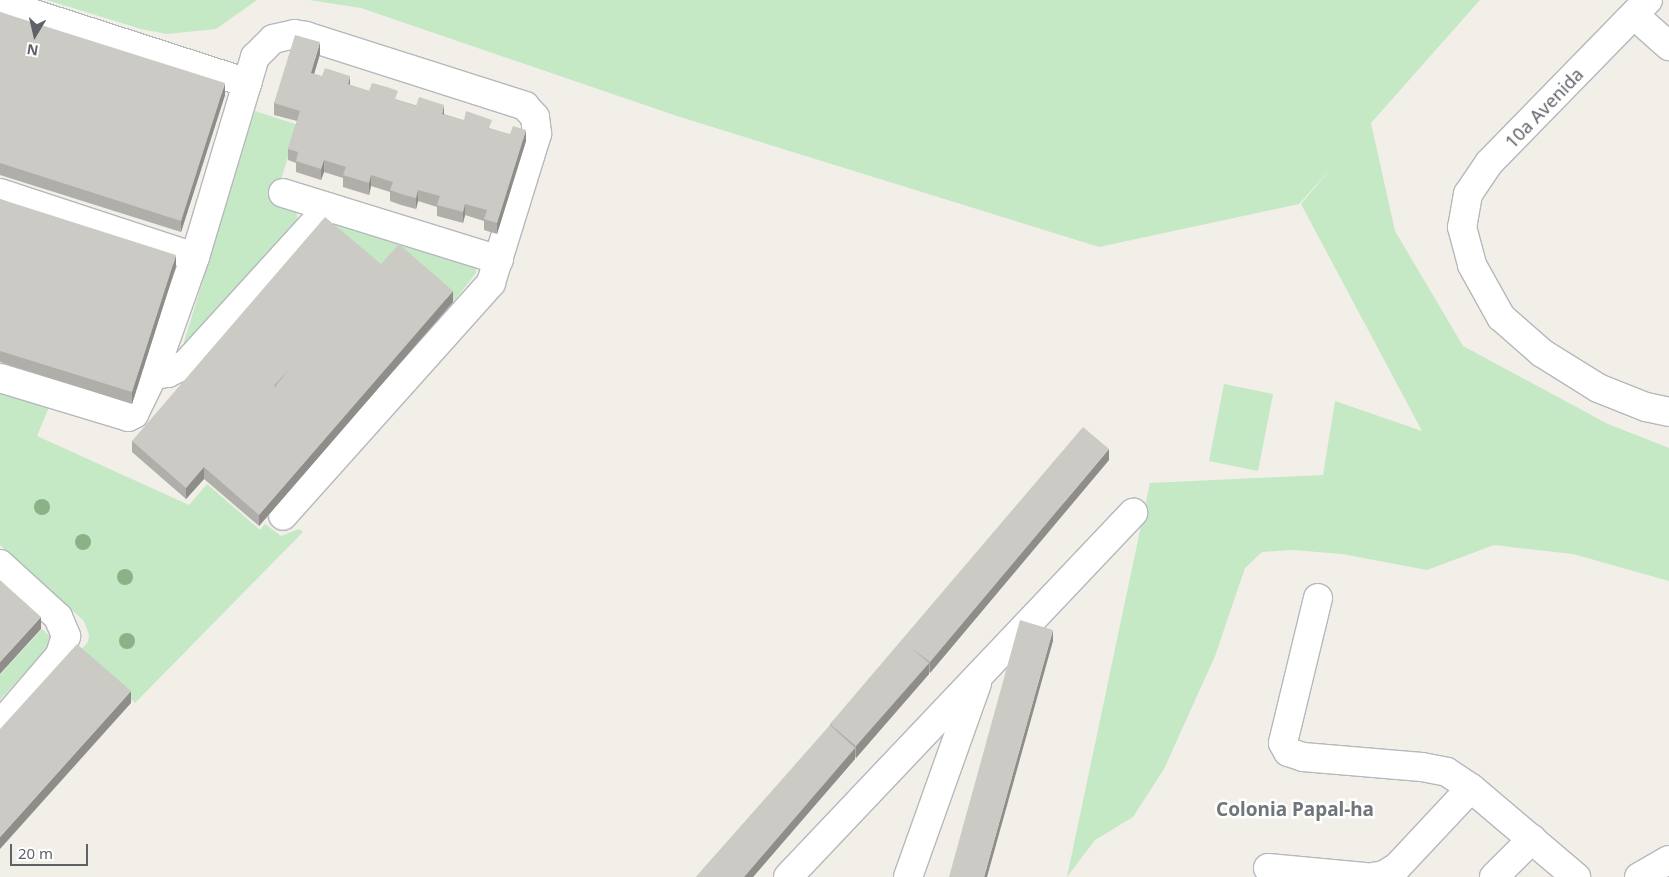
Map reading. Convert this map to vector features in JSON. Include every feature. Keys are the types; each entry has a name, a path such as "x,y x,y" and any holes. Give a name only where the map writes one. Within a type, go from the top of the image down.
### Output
{"street":[{"path":"0,3 247,83"},
{"path":"1641,8 1669,46"},
{"name":"10a Avenida","path":"1641,8 1489,163 1468,194 1462,227 1472,265 1501,317 1542,353 1598,388 1646,407 1669,412"},
{"path":"0,378 128,417 138,409 153,375 195,256 259,49 273,39 294,34 525,106 535,117 537,134 491,283 283,516"},
{"path":"0,193 195,256"},
{"path":"283,193 499,260"},
{"path":"153,375 168,373 186,364 329,208"},
{"path":"788,877 1132,513"},
{"path":"0,564 58,617 66,636 60,655 0,725"},
{"path":"1318,598 1282,743 1288,752 1302,757 1422,767 1447,772 1472,788 1576,877"},
{"path":"908,877 980,674"},
{"path":"1372,877 1384,876 1397,867 1472,788"},
{"path":"1494,877 1532,839"},
{"path":"1639,877 1669,860"},
{"path":"1268,868 1365,877"}],"green space":[{"path":"47,0 257,0 216,29 167,34 141,29"},
{"path":"309,0 1480,0 1371,123 1395,231 1463,346 1608,424 1669,448 1669,581 1573,554 1494,545 1427,570 1342,554 1293,550 1262,552 1245,568 1215,656 1164,769 1133,817 1095,840 1067,877 1150,483 1323,475 1335,401 1422,431 1301,204 1334,165 1299,204 1099,247 677,116 361,8"},
{"path":"255,111 298,125 274,202 296,210 298,222 185,347 184,342"},
{"path":"332,220 476,267 476,273 454,301 399,254 380,275 326,228"},
{"path":"1224,384 1273,394 1258,471 1209,461"},
{"path":"0,391 49,407 37,436 189,505 207,484 260,530 265,524 281,536 299,529 303,532 135,703 79,652 88,642 89,635 84,621 0,545"},
{"path":"42,629 54,640 0,700 0,675"}],"building":[{"path":"0,12 225,83 181,221 0,163"},
{"path":"295,35 320,42 311,73 322,76 325,68 350,76 348,84 369,91 372,83 398,91 395,99 416,106 419,97 444,105 442,114 464,120 466,111 492,120 489,128 510,134 513,126 526,130 497,223 484,219 487,210 465,204 463,212 437,205 440,196 418,190 416,198 401,194 390,190 393,182 371,175 369,183 343,175 346,167 324,160 321,169 296,161 298,152 288,149 300,111 274,103"},
{"path":"0,199 176,255 132,392 0,351"},
{"path":"325,217 381,264 399,244 453,291 259,515 204,467 186,488 132,441","holes":["289,369 275,387 274,386"]},
{"path":"1083,427 1109,449 930,662 910,647 929,663 856,746 830,724"},
{"path":"0,580 41,617 0,662"},
{"path":"1020,620 1053,630 984,877 949,877"},
{"path":"77,644 131,691 0,837 0,729"},
{"path":"830,725 855,748 744,877 696,877"}],"district":[{"name":"Colonia Papal-ha","path":"1295,810"}]}
